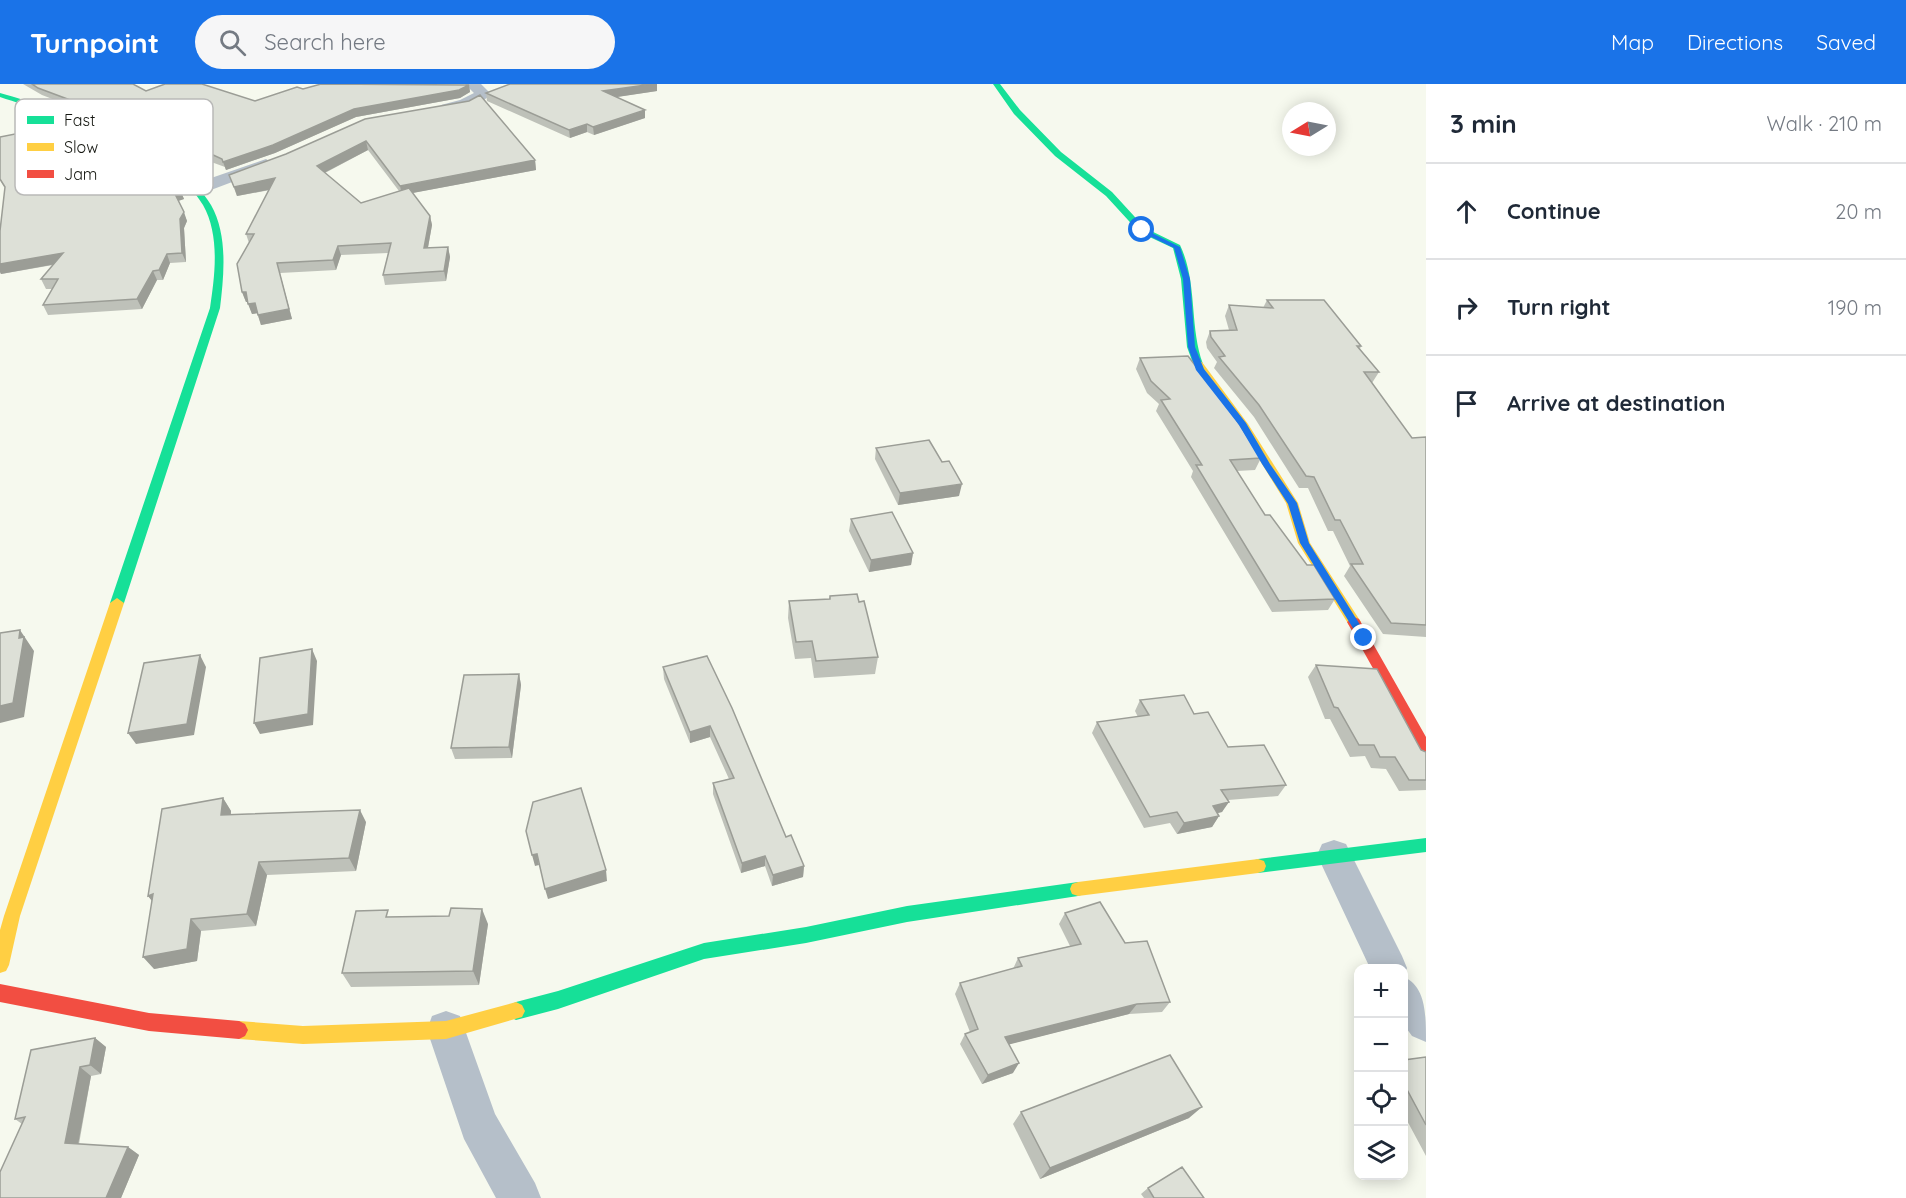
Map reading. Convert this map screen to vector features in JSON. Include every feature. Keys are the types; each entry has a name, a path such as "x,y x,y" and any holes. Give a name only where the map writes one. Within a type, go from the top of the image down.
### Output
{"street":[{"path":"996,84 1017,112 1058,154 1109,194 1142,230 1177,247 1186,279 1192,347 1200,370 1243,424 1292,503 1304,543 1364,638 1426,750"},
{"path":"428,110 465,104 483,90"},
{"path":"0,95 15,100"},
{"path":"213,183 282,158"},
{"path":"0,965 6,916 124,584 148,505 215,308 220,275 218,237 201,195"},
{"path":"0,993 149,1022 303,1035 446,1030 558,1000 704,951 806,935 907,915 1078,889 1426,844"},
{"path":"1334,855 1387,964"},
{"path":"1408,1000 1426,1023"},
{"path":"446,1030 478,1125 520,1198"}],"building":[{"path":"32,84 133,84 146,91 165,84 202,84 255,101 297,87 303,89 321,84 469,85 459,90 354,109 273,145 223,162 222,159 213,155 213,99 68,99"},
{"path":"510,84 653,84 603,91 645,110 593,127 587,124 569,130 486,93"},
{"path":"480,95 535,160 400,186 366,141 317,166 361,203 409,188 430,216 424,248 448,247 444,271 383,275 391,243 338,246 333,260 277,263 289,309 258,315 255,303 248,304 246,292 242,292 237,264 254,234 246,234 275,178 234,187 229,175 286,154 365,119 469,101"},
{"path":"15,134 15,195 176,195 184,212 180,219 182,253 167,254 159,270 153,271 137,299 43,305 58,279 41,279 63,253 0,264 0,231 5,187 0,179 0,137"},
{"path":"1267,300 1324,300 1379,372 1364,372 1412,438 1426,437 1426,625 1391,623 1351,564 1363,564 1340,520 1335,520 1314,477 1306,476 1259,405 1219,357 1225,356 1211,337 1210,331 1237,330 1229,305 1273,308"},
{"path":"1188,356 1234,416 1261,458 1230,460 1265,515 1270,515 1307,565 1314,565 1335,599 1279,601 1196,465 1202,465 1161,400 1170,399 1151,381 1140,358"},
{"path":"929,440 942,462 949,461 962,484 900,493 876,448"},
{"path":"892,512 913,553 871,560 851,519"},
{"path":"857,594 859,602 864,601 878,657 816,661 812,641 796,642 789,601 830,599 830,596"},
{"path":"20,630 19,638 24,637 13,703 0,706 0,633"},
{"path":"312,649 308,714 254,723 260,658"},
{"path":"200,655 187,724 128,733 144,663"},
{"path":"707,656 732,708 786,837 791,835 804,866 773,875 765,856 742,863 713,783 734,778 710,726 690,732 663,667"},
{"path":"1316,665 1377,669 1421,750 1426,752 1426,780 1409,780 1395,757 1380,757 1374,745 1359,745 1338,708 1334,707"},
{"path":"519,674 509,747 451,748 464,675"},
{"path":"1184,695 1194,714 1208,712 1228,747 1264,745 1286,785 1221,790 1229,802 1213,806 1219,816 1184,823 1177,812 1150,817 1097,722 1149,715 1140,700"},
{"path":"581,788 606,870 545,889 537,854 532,855 526,831 533,802"},
{"path":"223,798 221,815 360,810 349,858 259,862 247,914 191,919 187,949 143,957 153,894 148,896 162,809"},
{"path":"1100,902 1125,943 1147,941 1170,1002 1137,1004 1005,1037 1019,1063 988,1075 965,1034 978,1029 960,983 1022,966 1018,958 1081,944 1065,913"},
{"path":"451,908 482,909 473,971 342,973 356,911 388,910 386,917 449,916"},
{"path":"95,1038 90,1065 80,1067 65,1143 128,1147 106,1198 0,1198 0,1172 25,1117 15,1119 31,1050"},
{"path":"1170,1055 1202,1107 1050,1168 1021,1112"},
{"path":"1426,1057 1426,1125 1408,1091 1408,1059"},
{"path":"1182,1167 1204,1198 1154,1198 1148,1188"}],"traffic: fast":[{"path":"996,84 1017,112 1058,154 1109,194 1142,230 1177,247 1186,279 1192,347 1198,364"},
{"path":"0,95 15,100"},
{"path":"117,603 215,308 219,268 218,242 212,217 200,195"},
{"path":"1258,866 1426,845"},
{"path":"516,1011 558,1000 704,951 806,935 907,914 1078,889"}],"traffic: slow":[{"path":"1198,364 1243,424 1292,503 1304,543 1354,622"},
{"path":"0,965 12,916 117,603"},
{"path":"1078,889 1258,866"},
{"path":"239,1030 303,1035 446,1030 516,1011"}],"traffic: jam":[{"path":"1354,622 1426,750"},
{"path":"0,993 149,1022 239,1030"}],"route":[{"path":"1142,230 1177,247 1186,279 1192,347 1200,370 1243,424 1292,503 1304,543 1364,638"}]}
